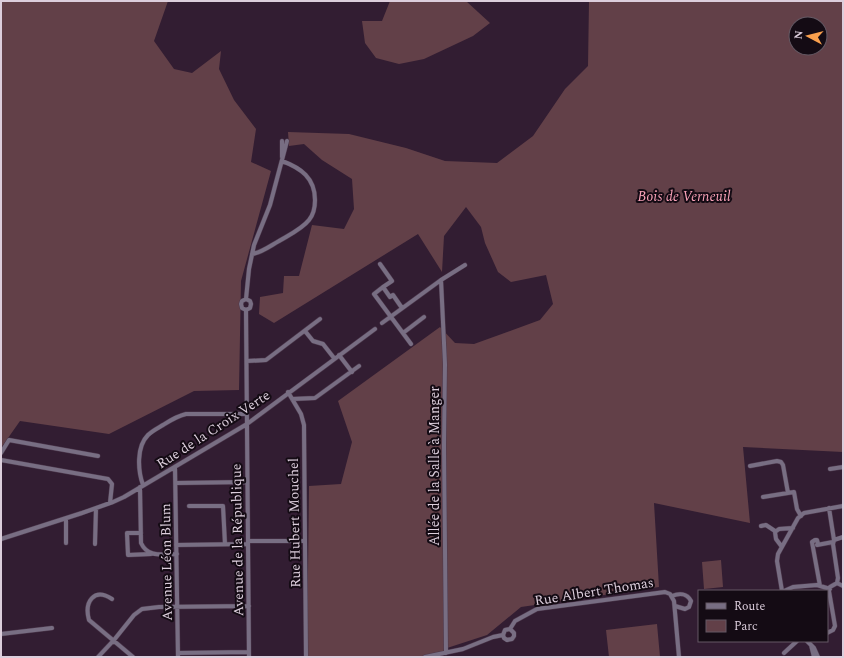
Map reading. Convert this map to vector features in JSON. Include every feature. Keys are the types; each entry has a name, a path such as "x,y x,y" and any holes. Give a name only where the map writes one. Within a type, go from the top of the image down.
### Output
{"street":[{"path":"282,141 282,161"},
{"path":"246,299 250,301 251,304 250,308 246,310 242,308 241,304 242,301 246,299 249,269 254,245 270,205 287,141"},
{"path":"252,254 256,254 304,226 314,211 314,191 309,179 295,166 282,161"},
{"path":"380,264 392,280 374,294 411,344"},
{"path":"382,323 465,265"},
{"name":"Allée de la Salle à Manger","path":"442,280 445,364 444,460 446,653"},
{"path":"383,287 390,297 393,295 402,308"},
{"name":"Avenue de la République","path":"246,310 249,657"},
{"path":"403,333 424,317"},
{"path":"246,361 266,360 320,319"},
{"name":"Rue de la Croix Verte","path":"1,539 96,508 124,497 247,424 288,392 375,329"},
{"path":"305,331 313,341 323,344 334,358"},
{"path":"339,355 352,372"},
{"path":"292,399 315,398 359,366"},
{"name":"Rue Hubert Mouchel","path":"288,392 301,414 304,425 306,657"},
{"path":"152,554 143,548 141,543 142,486 140,475 140,451 143,442 152,432 177,417 186,414 247,414"},
{"path":"1,453 9,440 98,456"},
{"path":"1,460 108,479 112,484 110,503"},
{"path":"750,466 777,461 781,462 783,465 788,493"},
{"name":"Avenue Léon Blum","path":"175,467 178,655"},
{"path":"830,469 843,467"},
{"path":"176,483 247,482"},
{"path":"763,497 794,492 797,509 801,516"},
{"path":"189,506 223,506 225,544"},
{"path":"783,590 777,560 782,547 801,516 804,513 843,506"},
{"path":"95,544 96,508"},
{"path":"829,508 838,578 837,583 830,589"},
{"path":"66,518 66,543"},
{"path":"761,526 766,525 775,531 776,539 782,547"},
{"path":"775,531 779,529 793,528"},
{"path":"141,533 127,533 128,556 177,554"},
{"path":"820,586 813,545 834,541 843,537"},
{"path":"176,545 305,541"},
{"path":"837,583 843,586"},
{"path":"786,590 793,587 820,586 830,589"},
{"path":"828,632 833,630 835,626 830,589"},
{"name":"Rue Albert Thomas","path":"510,629 516,621 537,609 668,592 672,596 675,606 680,657"},
{"path":"672,596 679,594 686,596 691,601 689,607 685,609 675,606"},
{"path":"112,599 106,595 96,595 90,599 88,617 95,626 133,657"},
{"path":"98,657 134,615 139,611 150,607 249,606"},
{"path":"1,634 52,628"},
{"path":"510,629 514,633 512,639 509,640 506,640 503,635 505,630 510,629"},
{"path":"425,657 464,649 493,637 503,635"},
{"path":"784,653 796,642"},
{"path":"808,642 814,648 818,657"},
{"path":"811,645 814,642"},
{"path":"811,645 814,657"},
{"path":"178,655 249,652"}],"green space":[{"path":"1,1 168,1 154,41 174,69 192,73 221,51 219,69 234,100 256,129 251,162 271,171 241,281 239,390 194,391 109,434 20,421 1,448"},
{"path":"390,1 466,1 490,23 473,36 424,59 399,64 376,58 365,43 362,21 382,21"},
{"name":"Bois de Verneuil","path":"589,1 843,1 843,452 743,447 750,523 654,503 659,587 521,607 487,635 444,649 443,657 307,657 309,486 341,484 352,442 338,401 440,327 455,343 474,344 540,320 553,304 546,275 511,282 498,272 485,243 481,227 466,207 444,236 442,272 418,234 274,323 259,314 260,297 283,293 284,276 299,276 312,225 344,229 354,209 352,179 322,160 304,144 289,146 288,132 349,134 406,148 445,161 497,163 533,136 565,89 588,66"},
{"path":"721,560 723,587 704,589 702,562"},
{"path":"657,624 660,657 609,657 606,630"}]}
